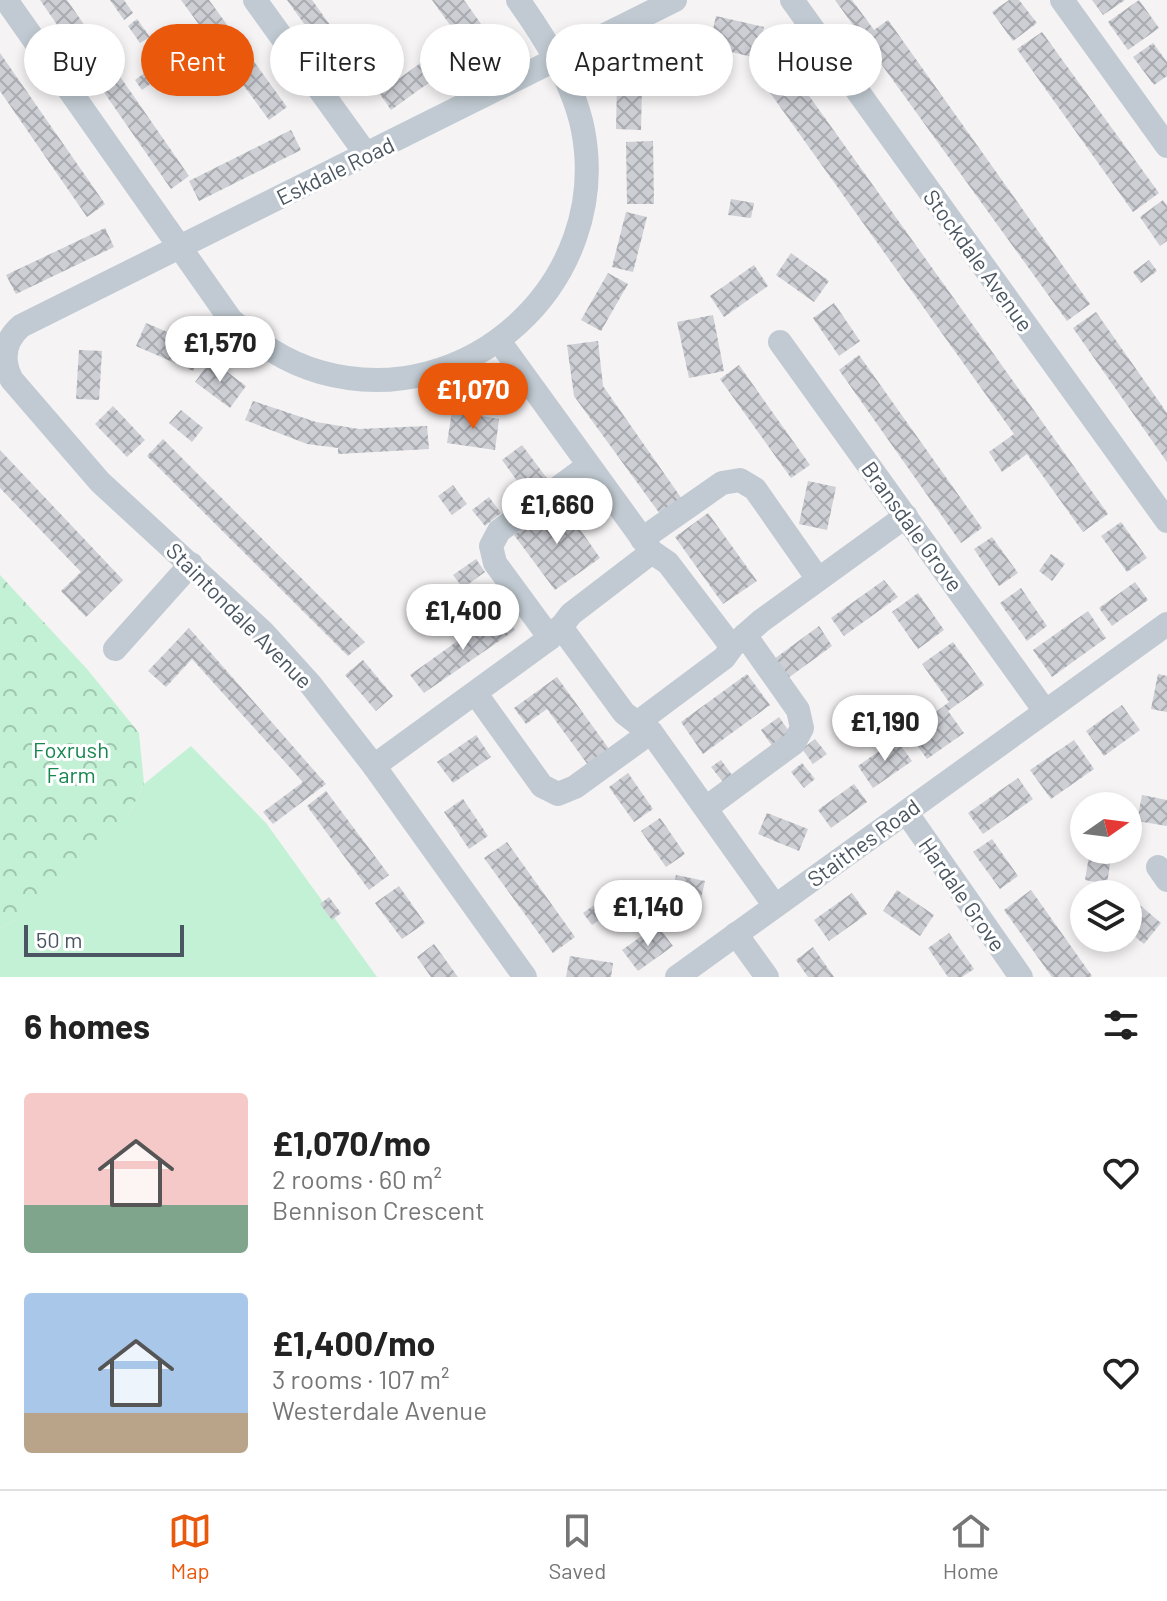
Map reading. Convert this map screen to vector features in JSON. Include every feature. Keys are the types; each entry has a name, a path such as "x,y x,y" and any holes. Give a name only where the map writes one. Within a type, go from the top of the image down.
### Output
{"street":[{"path":"6,0 231,320 260,344 289,361 321,372 358,379 396,379 433,373 464,362 499,341 521,323 556,278 572,247 584,204 586,166 583,131 572,96"},
{"path":"255,0 366,154"},
{"path":"518,0 546,43"},
{"name":"Eskdale Road","path":"627,24 675,0"},
{"name":"Stockdale Avenue","path":"792,0 1167,521"},
{"path":"1062,0 1167,146"},
{"name":"Eskdale Road","path":"3,349 21,326 546,64"},
{"path":"499,341 647,546 668,563 798,710 802,728 794,743 706,808"},
{"name":"Bransdale Grove","path":"780,342 1045,711"},
{"name":"Staintondale Avenue","path":"3,349 12,380 100,482 191,564 311,685 374,766 525,977"},
{"path":"588,466 499,531 491,546 495,563 624,713 644,728 706,808 775,906"},
{"path":"374,766 555,633 571,614 722,483 740,480 755,489 818,579"},
{"path":"476,694 542,786 558,794 575,787 724,658 738,641 906,516"},
{"path":"115,649 191,564"},
{"name":"Staithes Road","path":"677,977 1167,624"},
{"name":"Hardale Grove","path":"906,812 1021,977"},
{"path":"736,934 767,977"}],"green space":[{"name":"Foxrush Farm","path":"0,575 87,669 139,733 144,784 128,816 101,846 0,929"},
{"path":"191,746 266,823 377,977 0,977 0,929 13,921 128,816 144,784"}],"building":[{"path":"40,0 67,0 84,24 57,24"},
{"path":"110,0 124,0 133,13 124,20"},
{"path":"181,0 209,0 226,24 199,24"},
{"path":"287,0 312,0 329,24 304,24"},
{"path":"432,0 464,0 481,24 449,24"},
{"path":"835,0 852,0 870,24 852,24"},
{"path":"1009,0 1019,0 1037,23 1013,41 992,12"},
{"path":"1092,0 1125,0 1103,15"},
{"path":"1139,0 1159,28 1128,50 1108,22"},
{"path":"716,16 751,24 749,56 733,52 733,24 714,24"},
{"path":"137,19 141,25 141,42 140,43 128,26"},
{"path":"888,20 1090,304 1067,321 882,65 882,24"},
{"path":"1042,32 1159,193 1133,212 1017,49"},
{"path":"1153,43 1167,62 1167,76 1154,85 1133,57"},
{"path":"0,53 24,88 24,96 30,96 105,204 87,217 0,91"},
{"path":"254,62 270,84 270,96 279,96 287,107 269,120 251,96 254,96"},
{"path":"420,63 420,89 391,110 381,96 404,96 404,75"},
{"path":"125,84 189,176 171,189 107,96 125,96"},
{"path":"617,96 642,96 641,130 616,129"},
{"path":"772,96 809,96 1108,514 1083,532 1027,454 1002,472 989,452 1014,434"},
{"path":"291,130 301,150 199,201 189,181"},
{"path":"653,141 654,204 627,204 626,142"},
{"path":"731,199 754,203 751,218 728,215"},
{"path":"1163,200 1167,206 1167,241 1160,246 1140,217"},
{"path":"626,212 647,217 633,272 612,267"},
{"path":"105,228 114,247 16,294 6,275"},
{"path":"791,253 829,281 814,302 776,275"},
{"path":"1149,260 1157,271 1141,283 1133,272"},
{"path":"754,265 768,286 724,317 710,296"},
{"path":"608,273 628,284 601,331 581,320"},
{"path":"834,303 860,341 839,356 813,318"},
{"path":"1096,312 1167,413 1167,462 1073,328"},
{"path":"713,315 724,371 689,378 677,322"},
{"path":"146,323 203,347 193,371 136,346"},
{"path":"598,341 603,386 682,499 660,514 574,396 567,345"},
{"path":"79,350 102,351 99,400 76,399"},
{"path":"859,355 982,528 961,543 839,370"},
{"path":"211,360 246,386 230,408 195,382"},
{"path":"739,365 810,465 791,478 720,379"},
{"path":"253,401 316,422 359,429 427,426 429,449 338,454 338,448 307,444 245,420"},
{"path":"113,406 145,440 127,457 95,424"},
{"path":"181,410 203,428 192,442 169,423"},
{"path":"452,411 499,419 495,450 447,443"},
{"path":"163,439 365,642 348,656 147,456"},
{"path":"522,445 549,481 528,496 502,460"},
{"path":"0,450 123,580 86,617 61,591 81,572 0,488"},
{"path":"808,481 836,487 827,530 799,524"},
{"path":"453,485 467,504 452,515 438,496"},
{"path":"489,497 501,513 485,526 472,510"},
{"path":"561,502 600,558 555,590 514,535"},
{"path":"708,513 757,581 723,604 675,537"},
{"path":"1121,522 1147,558 1127,572 1101,536"},
{"path":"992,537 1018,573 999,586 974,549"},
{"path":"1051,554 1065,564 1052,581 1039,571"},
{"path":"476,559 485,572 463,588 453,575"},
{"path":"884,580 898,597 844,636 831,618"},
{"path":"1135,582 1148,600 1112,626 1099,608"},
{"path":"1021,588 1047,626 1027,641 1000,603"},
{"path":"918,593 944,630 918,649 892,612"},
{"path":"501,610 515,630 424,693 410,675"},
{"path":"1088,611 1106,638 1052,677 1033,650"},
{"path":"819,626 832,646 784,681 770,662"},
{"path":"189,628 326,784 273,824 263,812 303,782 192,659 166,687 148,671"},
{"path":"953,642 984,685 948,711 964,733 927,759 908,733 949,702 922,664"},
{"path":"363,660 393,696 376,711 345,675"},
{"path":"747,674 770,705 703,754 681,722"},
{"path":"1158,674 1167,676 1167,712 1151,709"},
{"path":"557,677 612,753 591,769 547,709 526,724 514,708"},
{"path":"1122,705 1140,730 1104,756 1086,731"},
{"path":"779,717 791,734 773,747 761,730"},
{"path":"476,735 491,757 453,783 437,762"},
{"path":"815,739 827,754 813,764 802,749"},
{"path":"896,739 912,761 873,788 858,766"},
{"path":"1074,740 1094,769 1051,799 1030,770"},
{"path":"721,760 732,775 723,782 711,767"},
{"path":"802,763 815,779 804,788 791,772"},
{"path":"628,773 653,809 634,822 609,787"},
{"path":"1018,778 1033,799 983,834 968,813"},
{"path":"854,784 867,802 831,828 818,810"},
{"path":"326,791 389,875 369,890 307,806"},
{"path":"1142,795 1167,800 1167,826 1142,822"},
{"path":"463,799 488,836 469,849 444,812"},
{"path":"767,813 808,829 799,851 758,834"},
{"path":"660,818 685,854 666,867 641,831"},
{"path":"992,839 1018,876 1000,889 973,852"},
{"path":"507,842 575,937 553,953 484,858"},
{"path":"1088,864 1110,864 1108,880 1085,880"},
{"path":"676,875 705,881 696,921 667,915"},
{"path":"399,886 425,923 402,939 375,903"},
{"path":"897,890 934,915 920,936 883,911"},
{"path":"1031,890 1070,945 1070,952 1075,952 1092,976 1052,977 1004,910"},
{"path":"614,891 623,903 592,925 583,913"},
{"path":"852,893 867,914 829,941 814,920"},
{"path":"329,897 341,913 332,920 320,904"},
{"path":"1142,907 1161,923 1144,944 1142,942"},
{"path":"657,925 673,946 638,971 622,950"},
{"path":"949,933 974,969 962,977 948,977 928,948"},
{"path":"434,944 458,977 431,977 417,957"},
{"path":"813,947 834,977 808,977 796,960"},
{"path":"570,956 613,963 611,977 566,977"}]}
